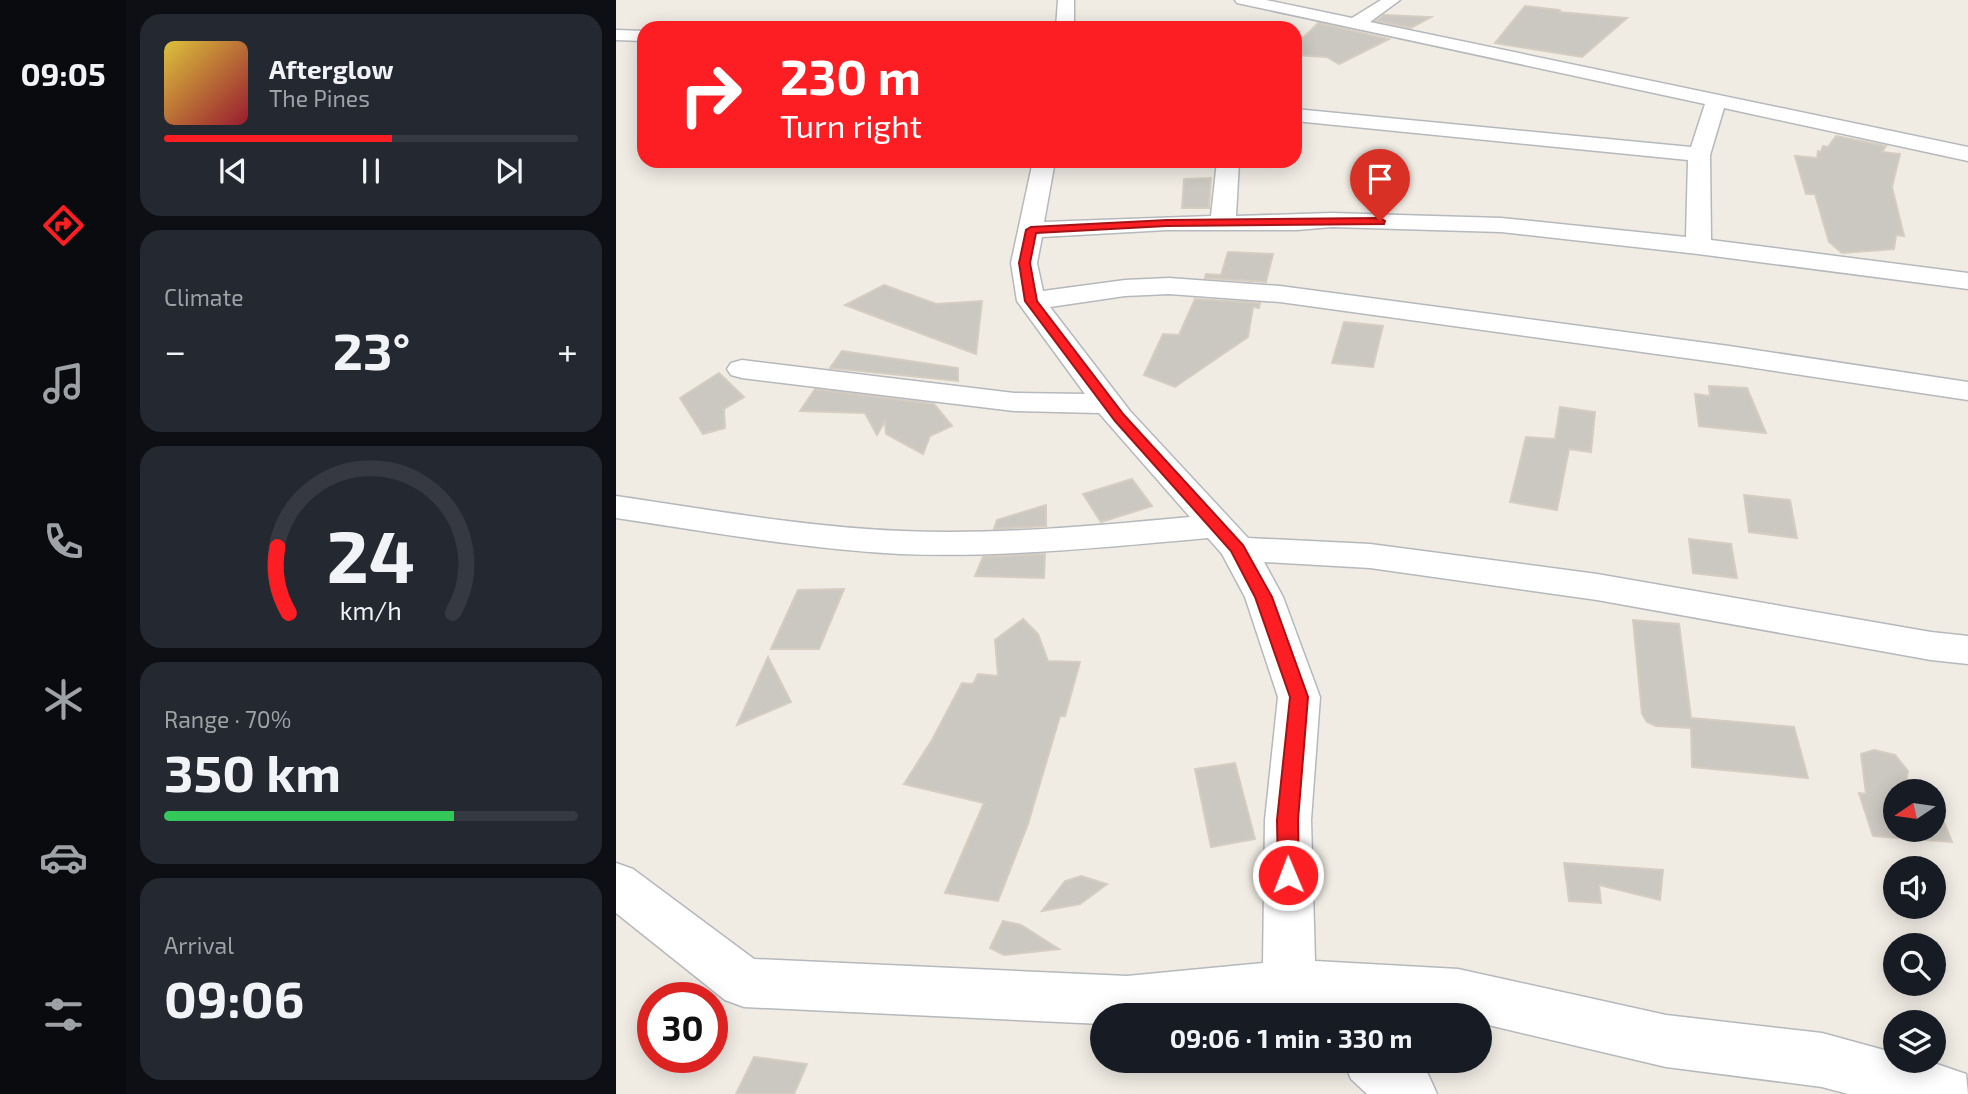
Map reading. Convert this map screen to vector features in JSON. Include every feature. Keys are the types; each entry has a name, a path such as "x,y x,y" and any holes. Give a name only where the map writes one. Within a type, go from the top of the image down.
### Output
{"street":[{"path":"1065,21 1066,0"},
{"path":"1243,0 1284,18 1353,25 1968,154"},
{"path":"1353,25 1392,0"},
{"path":"616,35 637,36"},
{"path":"1698,246 1699,155 1717,100"},
{"path":"1302,117 1587,142 1699,155"},
{"path":"1043,168 1024,263 1031,301 1119,418 1167,468 1226,537 1264,597 1299,697 1288,820 1306,1000"},
{"path":"1223,223 1227,168"},
{"path":"1031,230 1332,220 1501,225 1698,246 1968,281"},
{"path":"1031,301 1125,288 1169,286 1280,294 1716,353 1968,391"},
{"path":"742,369 1014,402 1110,404"},
{"path":"616,507 841,538 943,543 1094,537 1226,537 1584,585 1931,646 1968,650"},
{"path":"616,884 744,983 1126,1001 1306,1000 1458,993 1667,1041 1822,1060 1947,1094"},
{"path":"1385,1073 1408,1094"}],"building":[{"path":"1525,6 1627,18 1582,57 1495,43"},
{"path":"1384,15 1431,17 1411,28 1376,21"},
{"path":"1318,23 1389,39 1339,64 1327,57 1302,55 1302,39"},
{"path":"1836,136 1886,146 1882,152 1900,154 1892,187 1904,236 1896,235 1894,249 1842,253 1829,242 1815,194 1806,194 1795,156 1817,158 1818,151 1821,152 1823,146 1828,147"},
{"path":"1211,178 1209,208 1182,208 1184,179"},
{"path":"1228,252 1273,254 1266,282 1205,278 1206,274 1221,275"},
{"path":"884,285 936,304 982,301 976,354 845,305"},
{"path":"1195,299 1260,303 1259,308 1253,307 1248,337 1175,387 1144,375 1163,334 1179,335"},
{"path":"1344,322 1383,326 1373,367 1332,363"},
{"path":"842,351 958,368 958,381 830,368"},
{"path":"719,373 744,397 724,409 725,428 703,434 680,398"},
{"path":"1709,386 1747,388 1766,433 1699,426 1695,394 1710,396"},
{"path":"815,389 934,404 952,426 930,436 923,454 886,434 885,421 877,435 865,413 800,411"},
{"path":"1560,407 1595,412 1591,452 1569,449 1557,510 1510,502 1526,437 1555,439"},
{"path":"1132,479 1152,506 1101,522 1083,494"},
{"path":"1744,495 1790,500 1797,538 1749,532"},
{"path":"1046,505 1046,526 994,529 997,520"},
{"path":"1689,539 1731,544 1737,578 1693,573"},
{"path":"1045,554 1044,578 975,576 983,557"},
{"path":"844,589 819,649 771,649 798,590"},
{"path":"1023,619 1038,634 1048,661 1080,662 1065,716 1060,716 1028,824 998,901 945,893 984,803 904,784 932,740 962,683 973,684 978,674 998,676 995,640"},
{"path":"1633,620 1679,624 1691,718 1794,727 1808,778 1692,767 1691,728 1656,726 1647,722 1642,714"},
{"path":"768,657 791,702 737,725"},
{"path":"1874,750 1895,755 1908,771 1906,779 1883,779 1883,837 1873,836 1859,793 1866,794 1861,754"},
{"path":"1235,763 1255,839 1211,847 1195,769"},
{"path":"1946,827 1952,842 1946,842"},
{"path":"1564,863 1663,870 1660,900 1599,885 1601,903 1569,901"},
{"path":"1081,876 1107,884 1080,904 1042,911 1065,881"},
{"path":"1003,921 1021,925 1059,949 1004,955 990,948"},
{"path":"754,1057 807,1064 794,1094 736,1094"}],"route":[{"path":"1288,875 1288,820 1299,697 1264,597 1238,549 1119,418 1031,301 1024,263 1031,230 1167,223 1380,221"}]}
